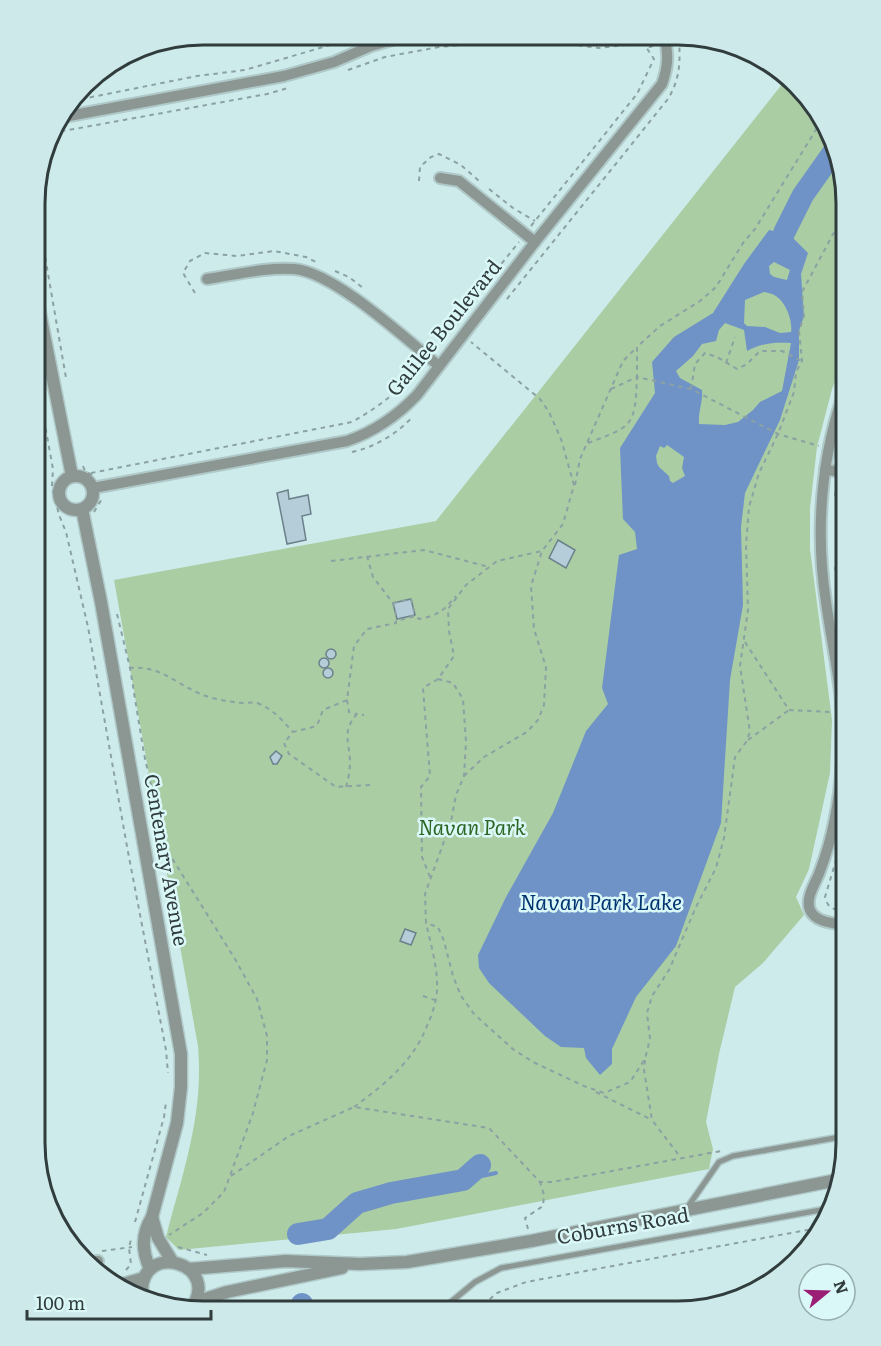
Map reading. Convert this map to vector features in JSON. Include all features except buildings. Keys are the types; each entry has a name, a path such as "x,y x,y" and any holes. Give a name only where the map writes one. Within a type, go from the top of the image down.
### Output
{"street":[{"path":"72,115 284,76 334,62 375,45"},
{"name":"Galilee Boulevard","path":"97,487 347,441 366,434 401,412 417,395 535,242 662,84 669,66 666,45"},
{"path":"440,178 459,181 535,242"},
{"path":"207,279 266,270 296,269 322,277 347,293 439,366"},
{"path":"45,340 72,476"},
{"path":"836,423 825,470 821,536 826,601 836,656"},
{"path":"825,470 836,471"},
{"path":"72,476 82,476 97,487 87,511 71,509 60,498 59,492 63,482 72,476"},
{"name":"Centenary Avenue","path":"87,511 181,1054 182,1087 177,1123 152,1217 145,1229 144,1254 147,1274 143,1289"},
{"path":"836,806 821,870 809,897 810,910 820,920 836,923"},
{"name":"Coburns Road","path":"189,1269 286,1261 360,1264 407,1262 831,1181"},
{"path":"152,1217 158,1238 172,1261"},
{"path":"129,1282 147,1274 157,1265 172,1261 181,1263 195,1276 198,1284 194,1301"},
{"name":"Coburns Road","path":"207,1301 227,1292 360,1264"}],"lane":[{"name":"Coburns Road","path":"686,1209 720,1162 733,1156 836,1138"},
{"name":"Coburns Road","path":"452,1301 475,1282 501,1268 821,1210"}],"path":[{"path":"86,97 196,76 245,70 330,45"},
{"path":"346,70 385,57 452,45"},
{"path":"576,45 599,48 634,45"},
{"path":"81,463 86,471 91,473 352,423 381,405 406,383 637,94 654,59 646,45"},
{"path":"502,306 668,99 676,86 681,66 680,45"},
{"path":"63,131 257,96 297,85"},
{"path":"464,776 484,757 526,732 538,720 544,705 546,667 534,629 531,585 542,551 563,524 580,459 623,361 660,326 700,301 716,287 742,243 755,230 817,128"},
{"path":"652,1120 644,1070 650,1039 647,1013 652,996 669,970 696,907 716,868 724,838 735,757 750,732 740,666 748,610 746,545 749,507 759,472 778,434 794,392 796,372 802,361 799,331 804,316 802,292 818,258 836,232"},
{"path":"45,256 67,383"},
{"path":"463,335 540,399 549,412 561,439 574,485"},
{"path":"726,363 735,337"},
{"path":"588,443 622,430 633,418 636,402 637,347"},
{"path":"691,389 695,364 705,353 737,369 747,364 760,351 782,351 802,361"},
{"path":"611,389 637,377 691,389 778,434 836,450"},
{"path":"345,454 356,452 381,441 408,423 413,416"},
{"path":"45,425 53,469 52,486 59,515 66,531 88,627 166,1050 168,1082"},
{"path":"87,511 104,496 91,473"},
{"path":"833,503 836,491"},
{"path":"331,561 424,550 489,567"},
{"path":"367,556 373,577 393,603 397,620 416,616 419,620 441,613 466,585 497,561 542,551"},
{"path":"834,561 836,573"},
{"path":"431,878 422,857 421,787 430,776 423,688 438,679 454,656 448,609 466,585"},
{"path":"393,603 411,599 415,615 410,617"},
{"path":"117,614 130,668 144,754 165,847 235,959 257,999 267,1036 267,1060 253,1113 225,1192 202,1213 174,1233 158,1238"},
{"path":"364,715 349,712 347,700 354,646 367,629 396,623 402,619"},
{"path":"745,642 789,710"},
{"path":"130,668 144,667 166,674 204,695 242,703 256,702 277,714 293,732"},
{"path":"231,1176 258,1155 289,1136 354,1107 384,1085 403,1067 419,1045 436,1000 436,971 426,923 425,894 451,822 456,795 464,776 466,742 463,699 453,682 438,679"},
{"path":"347,700 323,710 318,723 313,727 293,732 284,742 289,754 336,787 370,785"},
{"path":"746,742 789,710 836,713"},
{"path":"346,787 350,763 346,739 349,722 357,714"},
{"path":"836,864 825,897 826,904 832,910 836,910"},
{"path":"426,923 438,927 461,996 474,1014 514,1050 584,1086 604,1093 630,1082 645,1059"},
{"path":"423,996 436,1000"},
{"path":"540,1182 552,1182 681,1158 652,1120 608,1099 593,1089"},
{"path":"134,1226 164,1117 167,1094"},
{"path":"354,1107 489,1128 540,1182 544,1195 543,1206 525,1218 531,1240"},
{"path":"488,1301 497,1293 526,1282 810,1230"},
{"path":"122,1279 122,1274 131,1264 129,1248 131,1237"},
{"path":"95,1258 129,1248"}],"green space":[{"name":"Navan Park","path":"782,84 790,91 815,124 828,152 836,193 836,379 817,447 810,508 810,549 832,720 830,773 809,869 796,897 804,915 763,963 735,987 706,1122 713,1149 709,1169 396,1229 179,1250 166,1237 191,1143 198,1096 198,1046 114,580 436,521"}],"water":[{"name":"Navan Park Lake","path":"769,230 789,234 808,253 801,274 804,316 799,331 799,360 780,420 745,493 741,527 743,605 730,680 721,823 676,946 636,997 612,1049 612,1064 600,1075 586,1058 584,1048 561,1047 545,1036 489,983 479,968 478,955 506,897 553,813 586,731 608,704 602,688 619,555 637,549 635,532 623,519 620,448 655,393 652,362 674,337 713,313","holes":["774,262 790,270 787,280 770,274 769,266","764,292 778,298 787,311 791,322 791,332 780,333 765,327 747,326 744,323 745,300","725,323 744,330 747,351 768,344 791,343 782,391 760,402 738,422 725,425 699,424 702,390 680,378 676,371 693,356 702,344 716,341 719,330","667,445 684,457 682,468 685,476 673,483 657,463 656,456 660,446 664,448"]}],"waterway":[{"path":"784,233 803,195 829,158"},
{"path":"298,1234 328,1229 357,1203 391,1193 463,1180 480,1165"},
{"path":"463,1180 496,1173"}]}
